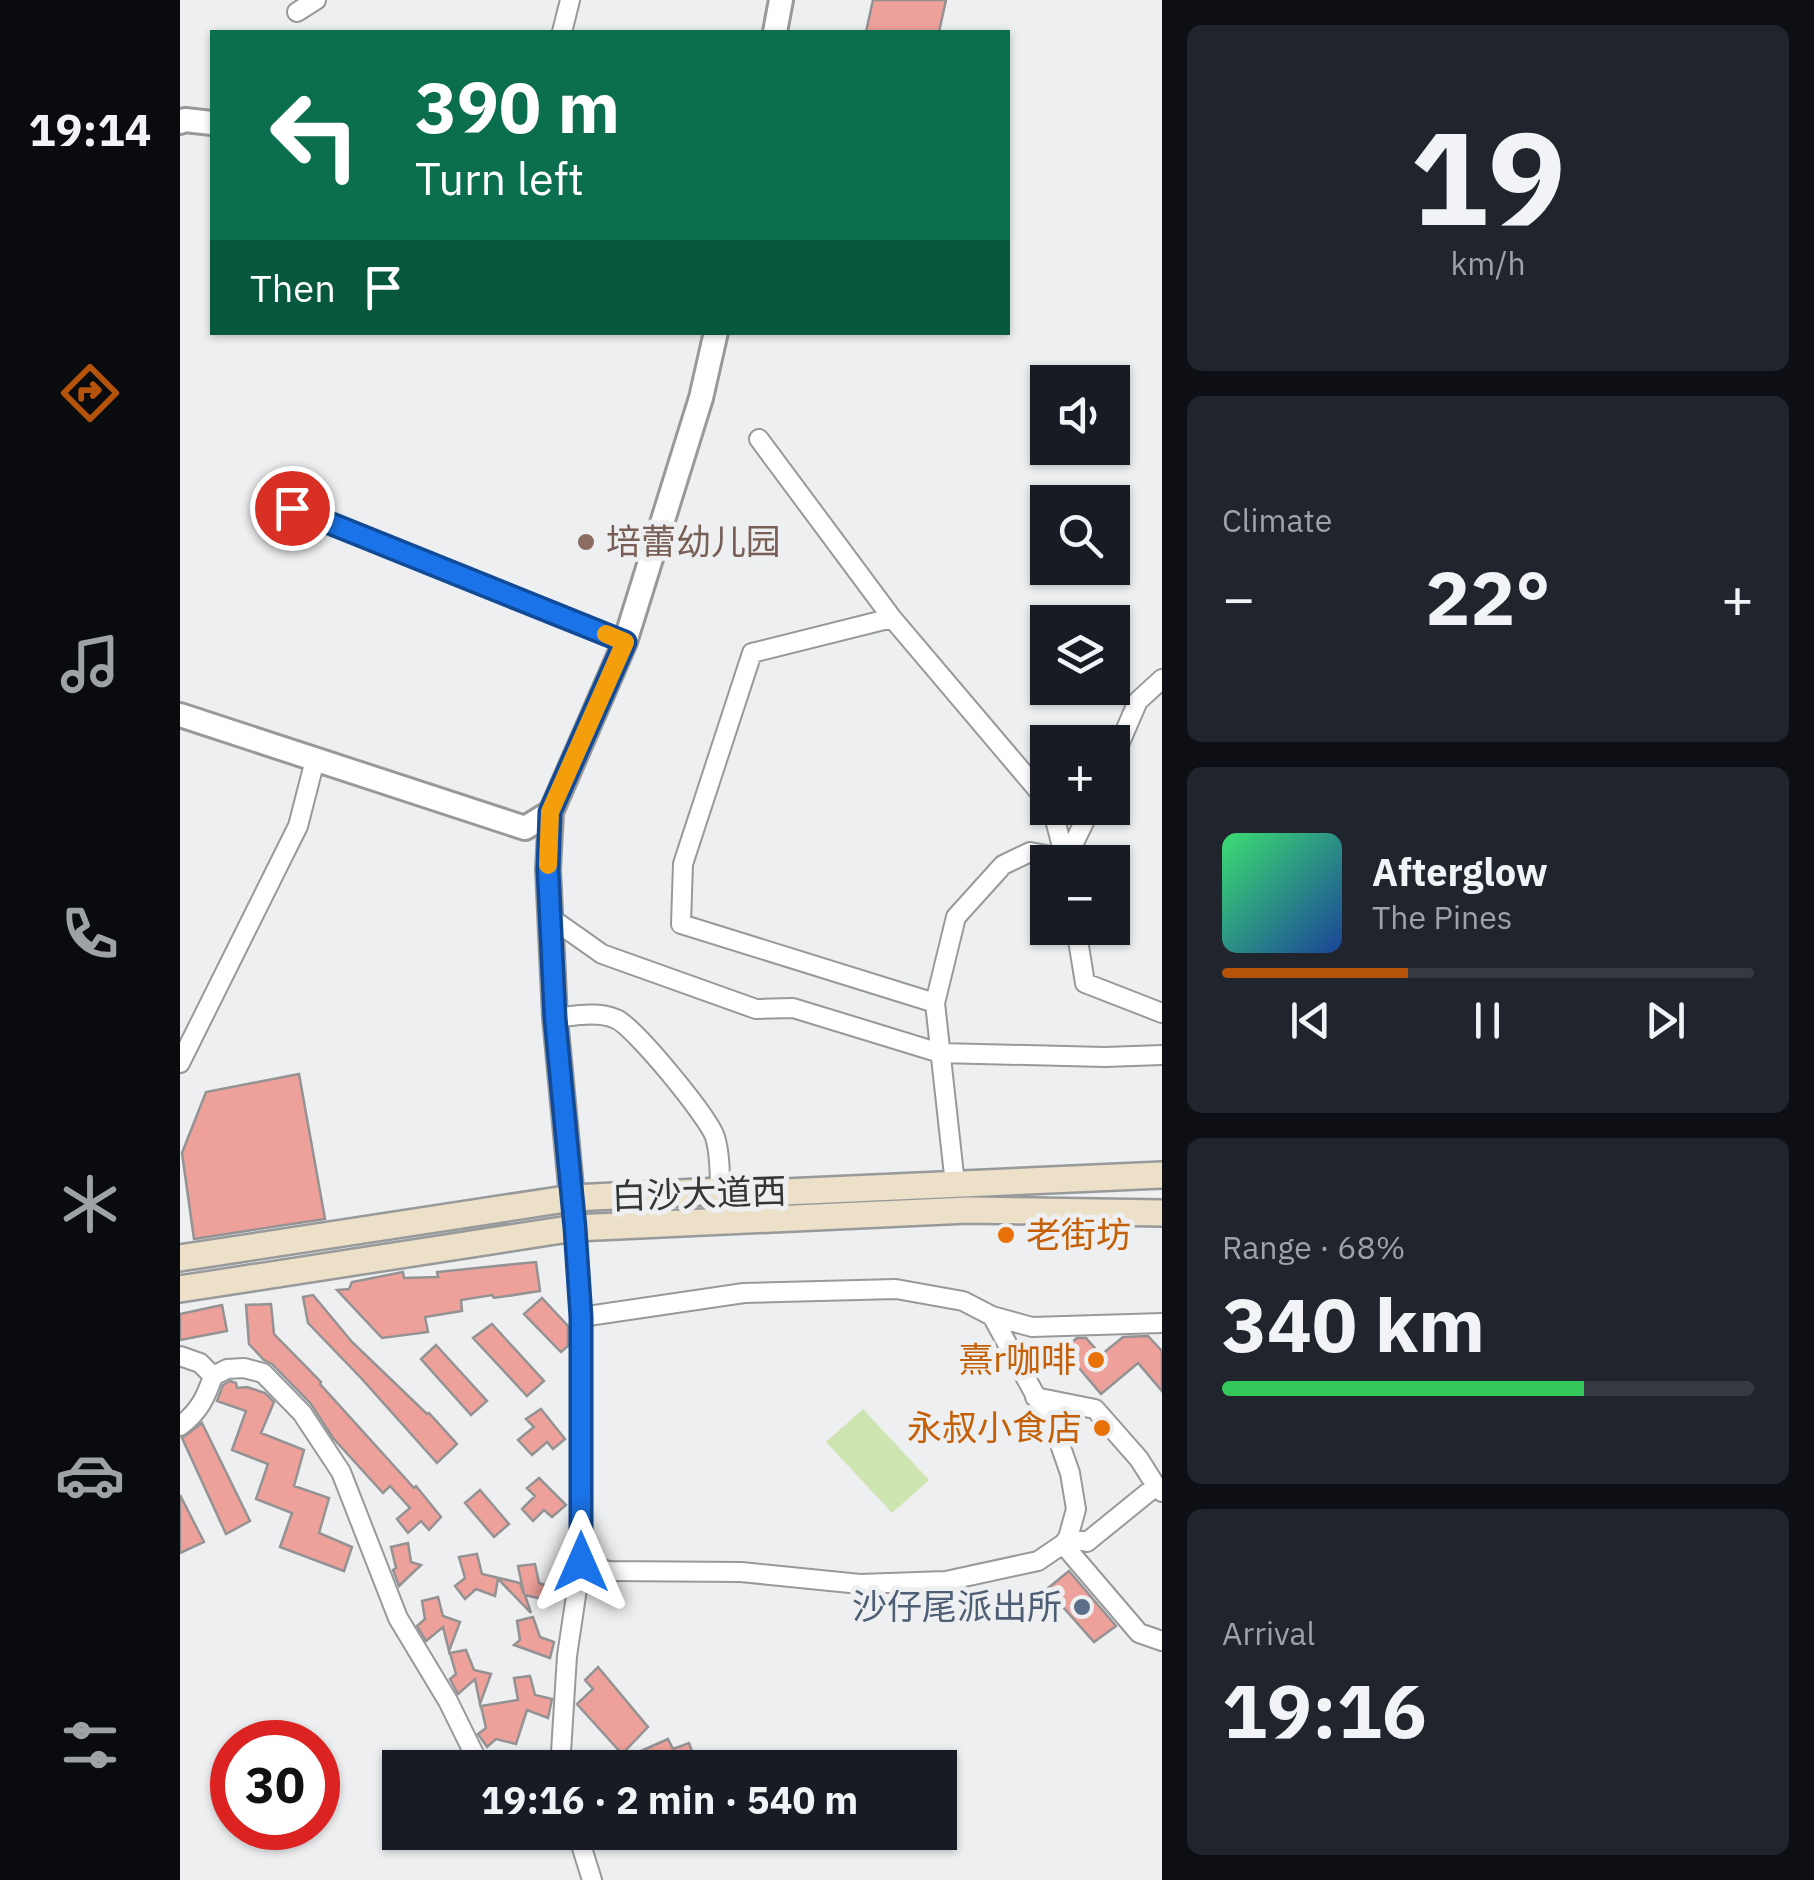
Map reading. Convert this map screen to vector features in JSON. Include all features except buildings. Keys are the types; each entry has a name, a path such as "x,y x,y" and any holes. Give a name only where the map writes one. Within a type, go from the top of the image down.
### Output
{"main road":[{"name":"白沙大道西","path":"180,1258 572,1198 1162,1175"},
{"name":"白沙大道西","path":"180,1289 575,1228 968,1210 1162,1213"}],"street":[{"path":"297,12 316,0"},
{"path":"562,30 570,0"},
{"path":"774,30 781,0"},
{"path":"180,122 210,123"},
{"path":"561,1750 566,1656 581,1562 581,1317 555,1018 548,870 550,812 625,642 701,398 715,335"},
{"path":"758,439 892,618 1030,781"},
{"path":"292,508 625,642"},
{"path":"892,618 752,653 684,864 680,924 935,1003"},
{"path":"1127,725 1138,700 1162,680"},
{"path":"180,716 525,828 550,812"},
{"path":"180,1063 298,826 315,760"},
{"path":"955,1184 935,1003 956,917 1003,865 1030,852"},
{"path":"551,918 602,954 756,1009 793,1008 940,1053 1162,1055"},
{"path":"1079,945 1085,983 1162,1013"},
{"path":"555,1018 606,1016 633,1030 714,1134 720,1191"},
{"path":"581,1317 744,1293 896,1289 964,1302 992,1316 1032,1327 1162,1323"},
{"path":"581,1562 608,1571 740,1572 860,1584 946,1582 1038,1561 1066,1541 1076,1510 1070,1474 1056,1433 992,1316"},
{"path":"180,1356 200,1363 214,1376"},
{"path":"180,1426 205,1400 214,1376 228,1369 264,1373 302,1413 340,1472 398,1618 440,1685 472,1750"},
{"path":"1035,1397 1095,1409 1139,1459 1159,1489 1087,1542 1066,1541"},
{"path":"1066,1541 1140,1633 1162,1641"},
{"path":"583,1850 592,1880"}],"green space":[{"path":"863,1409 929,1480 892,1513 826,1442"}],"slow traffic":[{"path":"548,865 550,812 625,642 606,634"}],"place":[{"name":"培蕾幼儿园","path":"586,542"},
{"name":"老街坊","path":"1006,1235"},
{"name":"熹r咖啡","path":"1096,1360"},
{"name":"永叔小食店","path":"1102,1428"},
{"name":"沙仔尾派出所","path":"1082,1607"}],"route":[{"path":"292,508 625,642 550,812 548,870 555,1018 581,1317 581,1562"}]}
